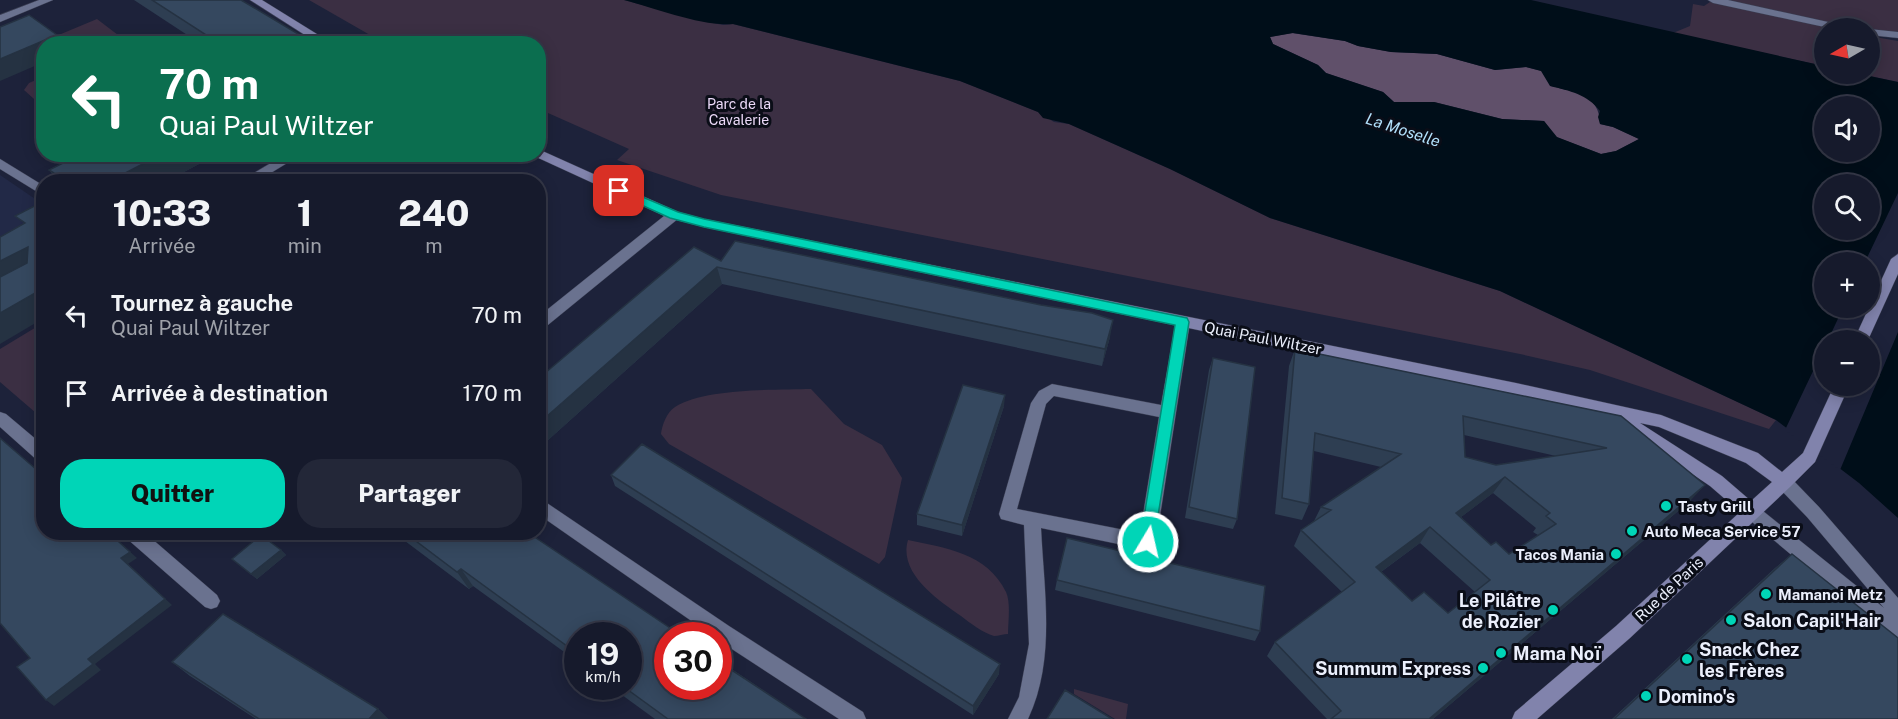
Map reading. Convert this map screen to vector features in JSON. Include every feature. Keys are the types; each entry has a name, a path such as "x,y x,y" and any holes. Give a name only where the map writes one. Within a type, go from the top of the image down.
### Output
{"street":[{"path":"0,19 48,0"},
{"path":"255,0 315,36"},
{"path":"1713,0 1814,22"},
{"path":"1880,33 1898,35"},
{"name":"Quai Paul Wiltzer","path":"546,157 674,215 899,265 1526,391 1661,422 1752,458 1784,482 1813,512 1898,611"},
{"path":"260,174 281,162"},
{"path":"0,163 36,187"},
{"path":"546,319 674,215"},
{"path":"1866,330 1898,259"},
{"path":"1168,412 1064,391 1052,390 1044,395 1039,403 1007,514 1148,542 1182,322"},
{"name":"Rue de Paris","path":"1522,719 1623,632 1784,482 1811,454 1837,396"},
{"name":"Quai Paul Wiltzer","path":"1610,411 1709,476 1787,543 1830,574 1898,632"},
{"path":"0,418 36,449"},
{"path":"546,510 722,632 856,719"},
{"path":"1018,719 1028,698 1038,644 1032,519"},
{"path":"140,540 211,601"}],"shaded area":[{"path":"1292,33 1345,41 1358,46 1391,52 1437,54 1495,70 1526,67 1542,71 1551,86 1577,93 1591,100 1599,114 1600,124 1613,127 1639,139 1616,151 1601,154 1556,137 1544,121 1502,119 1434,102 1394,102 1383,92 1326,73 1318,65 1273,44 1270,37"},
{"path":"0,175 36,200 36,219 0,283"}],"green space":[{"name":"Parc de la Cavalerie","path":"309,0 624,0 698,20 723,25 733,24 960,81 1038,112 1054,122 1069,124 1170,169 1270,218 1500,291 1776,420 1769,429 1590,370 1520,354 721,195 617,160 629,149 546,112 546,36 372,36"},
{"path":"1713,0 1898,0 1898,35 1880,33 1880,18 1814,18 1814,22"},
{"path":"1710,2 1814,24 1814,64 1673,33 1690,26 1693,4 1704,6"},
{"path":"97,19 118,35 64,36 61,34"},
{"path":"1880,38 1898,41 1898,82 1880,78"},
{"path":"36,80 36,101 24,90 29,83"},
{"path":"36,327 36,413 0,382 0,349"},
{"path":"811,389 844,424 882,445 902,478 885,557 879,564 669,444 661,434 664,423 675,407 704,396 741,391"},
{"path":"908,540 964,554 988,569 998,579 1008,596 1008,634 994,636 985,633 931,594 914,574 909,564 906,552"},
{"path":"1074,689 1128,704 1126,719 1115,719 1074,694"}],"water":[{"name":"La Moselle","path":"624,0 1531,0 1814,64 1814,84 1880,84 1880,78 1898,82 1898,518 1859,483 1776,420 1500,291 1270,218 1170,169 1069,124 1043,118 1038,112 960,81 733,24 708,23","holes":["1293,33 1345,41 1358,46 1391,52 1437,54 1495,70 1526,67 1541,71 1550,86 1578,94 1595,105 1600,111 1598,117 1600,124 1613,127 1639,139 1616,151 1601,154 1557,137 1544,121 1502,119 1434,102 1394,102 1383,92 1326,73 1318,65 1273,44 1270,37"]}],"pier":[{"path":"1898,193 1898,332 1880,375 1880,330 1833,330 1838,318 1880,318 1880,252 1870,252 1876,240 1880,240 1880,231"},
{"path":"1814,369 1814,396 1871,396 1840,470 1785,430"}],"building":[{"path":"152,0 241,0 302,36 208,36"},
{"path":"29,15 57,35 36,36 36,44 0,59 0,27"},
{"path":"65,162 147,162 123,174 55,174 49,170"},
{"path":"36,205 36,293 0,313 0,277 27,263 28,247 0,261 0,237 25,223 15,216"},
{"path":"735,241 1041,305 1092,313 1113,320 1105,349 717,267 546,417 546,372 694,247 721,261"},
{"path":"1295,349 1621,416 1705,485 1429,719 1331,719 1341,711 1275,642 1355,582 1301,530 1331,510 1321,507 1401,454 1315,433 1309,504 1282,498","holes":["1463,416 1607,448 1496,465 1465,457","1505,477 1550,513 1546,516 1556,524 1509,554 1496,542 1491,545 1456,513","1430,527 1490,580 1448,613 1424,592 1412,601 1376,567"]},
{"path":"1213,358 1255,367 1237,519 1189,507"},
{"path":"963,385 1005,395 962,525 917,514"},
{"path":"0,438 36,469 36,540 117,540 130,552 121,558 165,599 88,659 93,664 46,700 17,667 30,658 0,623"},
{"path":"642,444 1000,664 973,706 611,475"},
{"path":"1067,538 1265,586 1260,631 1057,580"},
{"path":"255,540 268,540 281,550 251,574 232,559"},
{"path":"415,540 539,540 661,622 654,622 654,700 732,700 732,670 806,719 668,719 642,700 642,622 564,622 564,644 461,569 457,572"},
{"path":"1792,554 1898,638 1898,719 1614,719"},
{"path":"223,614 378,709 369,719 259,719 172,662"},
{"path":"1065,690 1112,719 1047,719"}],"place":[{"name":"Tasty Grill","path":"1666,506"},
{"name":"Auto Meca Service 57","path":"1632,531"},
{"name":"Tacos Mania","path":"1616,554"},
{"name":"Mamanoi Metz","path":"1766,594"},
{"name":"Le Pilâtre de Rozier","path":"1553,610"},
{"name":"Salon Capil'Hair","path":"1731,620"},
{"name":"Mama Noï","path":"1501,653"},
{"name":"Snack Chez les Frères","path":"1687,659"},
{"name":"Summum Express","path":"1483,668"},
{"name":"Domino's","path":"1646,696"}],"route":[{"path":"619,191 674,215 704,223 1182,322 1148,542"}]}
